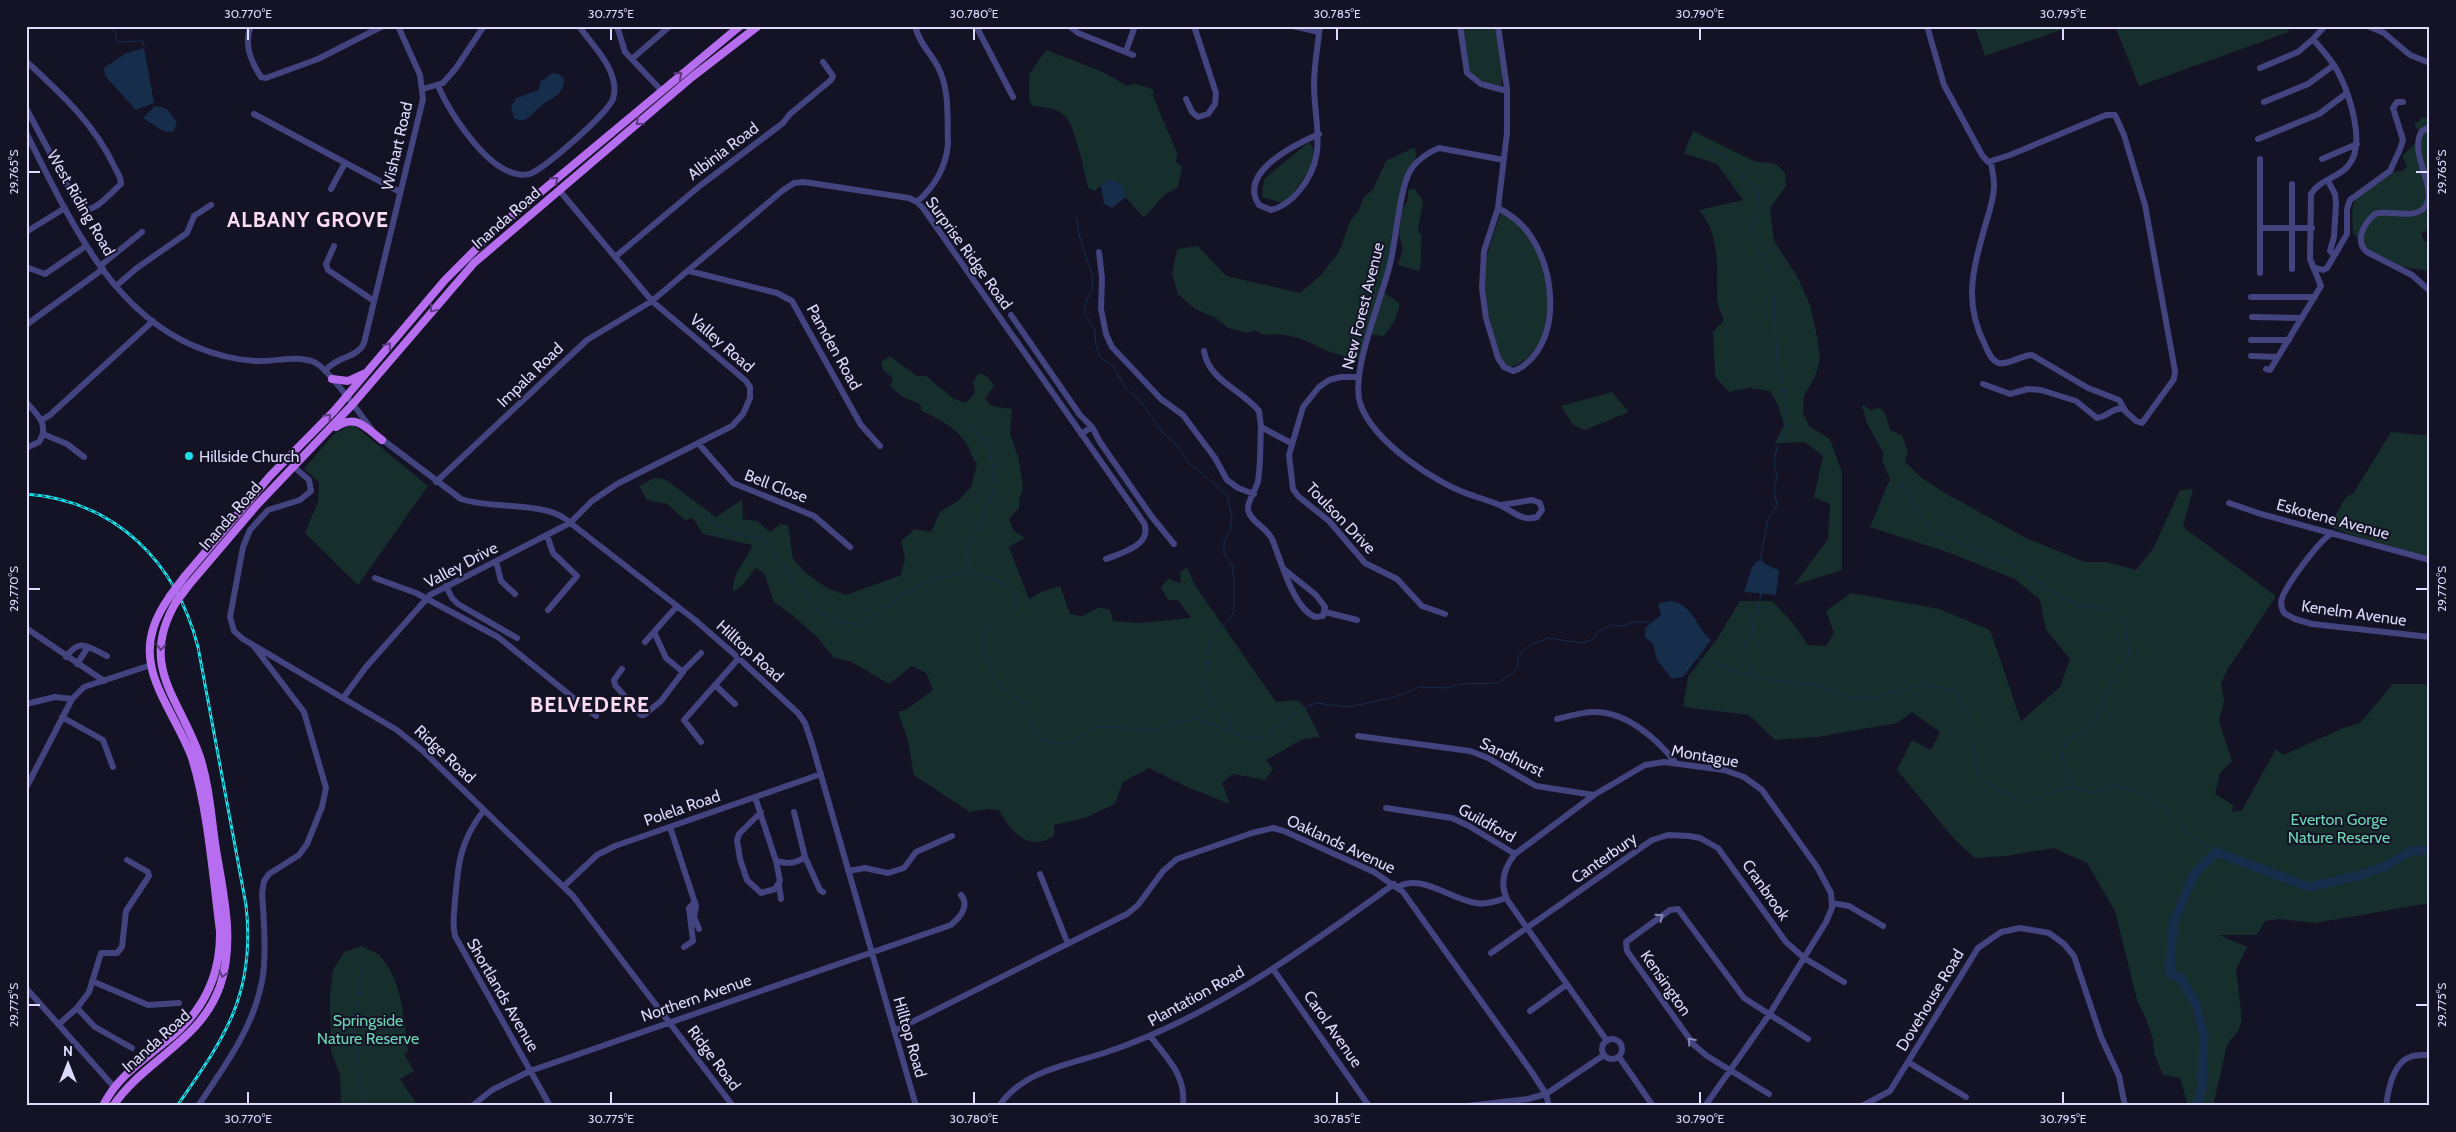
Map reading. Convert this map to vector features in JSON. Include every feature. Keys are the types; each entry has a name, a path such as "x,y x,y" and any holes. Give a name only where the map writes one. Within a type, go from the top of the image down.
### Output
{"main road":[{"name":"Inanda Road","path":"103,1106 114,1087 138,1063 183,1028 196,1013 212,982 220,951 220,931 197,777 190,752 151,665 150,644 152,629 161,608 185,576 270,476 346,397 461,262 495,230 740,26"},
{"name":"Inanda Road","path":"113,1106 132,1081 185,1039 197,1026 217,992 226,959 225,919 204,772 195,746 167,686 161,666 162,633 176,602 256,506 352,405 463,274 497,242 735,43 758,26"},
{"path":"725,37 735,43"},
{"path":"332,379 353,380 368,371"},
{"path":"324,436 343,422 352,420 382,440"}],"street":[{"path":"252,26 247,38 249,51 258,73 261,77 266,78 318,59 383,26"},
{"name":"Wishart Road","path":"325,371 333,362 355,353 362,347 423,99 420,75 398,26"},
{"path":"423,89 438,86 456,68 484,26"},
{"path":"438,86 448,108 492,161 516,174 530,174 547,162 601,115 612,99 615,86 611,71 579,26"},
{"path":"617,26 625,52 661,90"},
{"path":"632,58 670,26"},
{"path":"915,26 918,38 934,60 944,81 948,144 947,153 936,181 917,202"},
{"path":"976,26 1013,97"},
{"path":"1069,26 1078,33 1133,55"},
{"path":"1126,51 1135,26"},
{"path":"1186,99 1192,112 1198,117 1208,114 1216,102 1215,89 1194,26"},
{"path":"1293,26 1320,29 1314,79 1319,134 1313,168 1293,199 1274,209 1268,209 1259,205 1255,194 1256,183 1266,167 1287,149 1319,134"},
{"path":"1460,26 1466,73 1481,84 1507,91"},
{"path":"1498,26 1504,53 1508,124 1498,208 1484,251 1483,295 1486,318 1498,358 1504,367 1513,371 1526,364 1544,340 1548,326 1550,303 1544,268 1530,235 1518,220 1498,208"},
{"path":"1926,26 1947,92 1983,158 1991,162 2106,115 2113,114 2116,118 2145,205 2175,375 2144,423 2136,421 2125,410 2119,400 2088,388 2032,354 2006,363 1999,363 1992,358 1981,338 1973,307 1971,290 1973,271 1993,197 1994,184 1991,162"},
{"path":"2260,68 2298,52 2313,40 2324,26"},
{"path":"2368,26 2384,32 2410,55 2430,63"},
{"path":"2266,370 2270,370 2321,284 2310,256 2312,228 2311,194 2317,187 2348,168 2354,157 2357,144 2347,93 2334,65 2313,40"},
{"path":"26,61 86,120 107,152 120,178 120,184 94,208 87,210 80,208 26,108"},
{"name":"Albinia Road","path":"615,257 701,185 783,123 790,114 831,80 833,76 823,62"},
{"path":"2264,102 2308,84 2334,65"},
{"path":"2258,139 2319,114 2347,93"},
{"path":"2313,267 2326,269 2347,234 2347,208 2351,198 2388,172 2393,166 2403,142 2393,107 2397,102 2403,102"},
{"path":"254,114 400,192"},
{"path":"2430,127 2421,133 2418,142 2420,161 2429,190 2428,203 2422,210 2414,213 2375,214 2367,223 2360,240 2362,248 2367,252 2412,274 2430,291"},
{"name":"West Riding Road","path":"26,133 86,246 116,286 153,321 184,341 206,350 255,361 302,359 314,363 325,371 346,397"},
{"path":"2322,159 2357,144"},
{"name":"New Forest Avenue","path":"1502,505 1532,500 1538,502 1542,510 1536,518 1525,519 1502,505 1442,484 1411,463 1383,435 1365,413 1359,401 1359,377 1376,309 1391,263 1407,178 1413,167 1429,152 1439,148 1504,160"},
{"path":"2260,159 2260,273"},
{"path":"331,189 346,163"},
{"path":"2328,181 2335,197 2335,227 2330,251 2334,256"},
{"name":"Surprise Ridge Road","path":"652,301 782,191 794,183 817,184 901,197 917,202 1145,526 1146,532 1141,542 1128,551 1106,559"},
{"path":"2292,184 2292,269"},
{"name":"Valley Road","path":"559,190 652,301 742,377 750,387 749,402 736,423 604,492 570,523"},
{"path":"116,286 137,268 187,233 194,216 212,205"},
{"path":"26,232 65,208"},
{"path":"2260,228 2312,228"},
{"path":"26,325 101,268 142,232"},
{"path":"26,267 45,274 86,246"},
{"path":"334,246 326,264 328,270 374,301"},
{"path":"1099,252 1102,278 1101,309 1106,334 1112,348 1161,399 1183,414 1215,458 1227,480 1238,488 1254,494"},
{"name":"Pamden Road","path":"689,271 777,293 792,301 855,414 880,446"},
{"path":"2251,297 2315,297"},
{"name":"Impala Road","path":"436,482 583,344 652,301"},
{"path":"1011,315 1080,415 1092,427 1100,442 1152,517 1174,544"},
{"path":"2252,318 2302,318"},
{"path":"42,420 50,415 153,321"},
{"path":"2251,340 2289,340"},
{"path":"1204,350 1206,361 1216,375 1259,411 1261,427 1259,470 1254,494 1248,505 1249,513 1269,535 1285,570 1305,612 1317,618 1322,617 1325,612 1325,605 1316,595 1285,570"},
{"path":"2251,356 2278,357"},
{"name":"Toulson Drive","path":"1359,377 1337,377 1329,380 1319,387 1302,409 1291,443 1289,465 1296,494 1326,518 1365,563 1397,579 1422,606 1445,614"},
{"path":"1983,384 2010,394 2028,390 2041,390 2076,401 2097,418 2105,417 2115,409 2125,410"},
{"name":"Hilltop Road","path":"346,397 382,440 436,482 467,501 554,512 570,523 678,606 739,658 801,717 808,730 916,1106"},
{"path":"26,402 42,420 43,434 36,444 26,448"},
{"path":"1081,434 1092,427"},
{"path":"1261,427 1291,443"},
{"path":"43,434 67,444 84,457"},
{"name":"Bell Close","path":"698,443 733,483 814,516 850,547"},
{"name":"Ridge Road","path":"294,467 309,480 312,485 311,491 300,500 273,507 263,514 250,530 243,548 230,622 236,634 407,736 564,886 733,1106"},
{"name":"Eskotene Avenue","path":"2229,502 2430,560"},
{"name":"Valley Drive","path":"343,698 366,667 425,599 446,586 570,523"},
{"name":"Kenelm Avenue","path":"2332,533 2314,550 2286,592 2281,602 2284,613 2295,619 2312,624 2430,637"},
{"path":"547,535 553,553 577,576 548,610"},
{"path":"496,561 501,581 515,594"},
{"path":"375,578 416,593 498,637 596,716"},
{"path":"446,586 452,598 458,604 517,638"},
{"path":"646,642 678,606"},
{"path":"1325,612 1357,620"},
{"path":"27,629 104,681"},
{"path":"654,632 666,658 683,671"},
{"path":"198,1106 240,1042 252,1017 262,980 262,893 264,881 269,874 291,862 304,850 312,835 326,792 325,779 304,712 252,644"},
{"path":"66,657 73,646 79,645 107,656"},
{"path":"77,664 88,647"},
{"path":"622,669 614,680 615,685 644,715 661,701 683,671 701,653"},
{"path":"701,742 684,720 739,658"},
{"path":"26,788 72,699 84,687 151,665"},
{"path":"715,685 735,704"},
{"path":"26,704 55,697 72,699"},
{"path":"1557,719 1591,712 1616,716 1642,730 1676,763"},
{"path":"62,717 103,740 112,767"},
{"name":"Sandhurst","path":"1358,736 1470,751 1488,758 1536,786 1594,796"},
{"name":"Montague","path":"1607,1041 1506,898 1502,883 1504,872 1514,854 1594,796 1645,765 1658,762 1734,772 1758,786 1826,882 1832,903"},
{"name":"Polela Road","path":"564,886 602,851 820,774"},
{"path":"755,797 776,861 781,899"},
{"name":"Guildford","path":"1386,808 1452,818 1475,829 1514,854"},
{"name":"Shortlands Avenue","path":"484,810 469,832 459,855 454,932 460,950 550,1106"},
{"path":"761,812 740,834 738,840 740,860 749,884 761,893 775,889 779,885"},
{"path":"794,812 805,857 820,890 823,892"},
{"path":"670,827 695,902 694,917 699,929"},
{"name":"Oaklands Avenue","path":"894,1031 1132,911 1163,871 1177,859 1268,829 1284,831 1374,872 1396,886 1434,932 1546,1094"},
{"name":"Canterbury","path":"1491,953 1656,838 1675,835 1705,840"},
{"path":"848,871 865,868 888,873 904,868 916,852 952,836"},
{"name":"Cranbrook","path":"1705,840 1722,851 1781,936 1804,958 1844,982"},
{"path":"776,861 792,864 805,857"},
{"path":"59,1024 77,1008 88,992 100,953 117,953 120,950 126,911 149,876 148,872 127,860"},
{"path":"1040,874 1068,944"},
{"path":"1396,886 1405,883 1416,884 1475,903 1491,902 1506,898"},
{"name":"Plantation Road","path":"999,1106 1009,1093 1029,1077 1151,1037 1273,969 1396,886"},
{"name":"Northern Avenue","path":"472,1106 492,1090 530,1070 951,925 964,910 965,900 961,895"},
{"path":"684,948 693,942 688,914 689,908 695,902"},
{"path":"1705,1106 1769,1014 1826,922 1832,903 1849,906 1883,926"},
{"name":"Kensington","path":"1730,1070 1694,1045 1627,950 1626,942 1670,910 1678,909 1736,989 1744,998 1769,1014"},
{"name":"Dovehouse Road","path":"1862,1106 1888,1092 1978,948 2001,932 2016,928 2033,928 2056,937 2074,956 2101,1037 2119,1076 2125,1106"},
{"name":"Carol Avenue","path":"1273,969 1369,1106"},
{"path":"92,981 148,1005 179,1003"},
{"path":"1530,1011 1566,985"},
{"path":"26,988 114,1087"},
{"path":"77,1008 95,1026 132,1048"},
{"path":"1769,1014 1808,1039"},
{"path":"1151,1037 1180,1076 1184,1088 1183,1106"},
{"path":"1616,1040 1621,1045 1622,1051 1619,1057 1610,1059 1604,1055 1602,1049 1607,1041 1616,1040"},
{"path":"1467,1106 1528,1099 1546,1094 1604,1055"},
{"path":"2386,1106 2389,1087 2404,1060 2414,1056 2430,1055"},
{"path":"1619,1057 1653,1106"},
{"path":"1908,1062 1966,1097"},
{"path":"1730,1070 1769,1094"},
{"path":"1546,1094 1548,1106"}],"green space":[{"path":"1461,26 1495,26 1504,56 1501,90 1467,73"},
{"path":"1975,26 2073,26 1985,56"},
{"path":"2115,26 2287,26 2289,32 2139,86"},
{"path":"1046,50 1103,72 1127,86 1135,84 1153,89 1153,96 1177,153 1176,163 1182,166 1178,187 1164,195 1144,218 1109,179 1095,191 1088,188 1079,150 1069,121 1058,111 1032,106 1029,98 1029,74"},
{"path":"2422,118 2430,118 2430,229 2421,233 2425,242 2430,244 2430,271 2403,267 2366,249 2353,233 2352,209 2355,199 2394,172 2403,171 2407,166 2402,156 2424,135 2414,125"},
{"path":"1693,131 1754,161 1777,164 1785,173 1786,186 1770,208 1774,241 1797,276 1810,305 1820,359 1815,377 1804,396 1803,413 1809,426 1830,439 1842,473 1842,570 1794,585 1828,539 1830,504 1814,497 1823,456 1805,442 1775,443 1784,425 1778,405 1770,391 1749,388 1729,392 1715,377 1713,332 1724,320 1717,300 1717,263 1714,240 1706,219 1699,210 1743,200 1717,164 1684,153"},
{"path":"1309,142 1313,148 1315,162 1285,204 1262,197 1264,179"},
{"path":"1415,147 1416,160 1405,176 1391,263 1380,289 1400,304 1395,320 1384,336 1368,334 1362,360 1327,351 1304,340 1289,336 1263,335 1255,330 1247,333 1228,328 1216,318 1195,309 1178,294 1172,273 1177,249 1198,246 1226,276 1300,293 1321,275 1339,252 1350,221 1359,210 1364,197 1373,189 1386,161"},
{"path":"1414,188 1423,201 1418,229 1422,237 1419,271 1398,265 1403,248 1399,235 1402,210 1408,200 1408,190"},
{"path":"1501,213 1517,223 1535,242 1544,268 1550,302 1547,323 1538,345 1523,361 1514,366 1504,367 1492,327 1485,284 1487,257"},
{"path":"890,356 917,376 926,376 954,399 966,403 975,393 973,381 979,373 987,376 994,386 985,399 992,406 1012,409 1010,434 1019,460 1023,489 1019,500 1019,508 1009,519 1014,531 1025,538 1009,547 1029,599 1041,592 1060,586 1070,614 1082,616 1100,607 1110,610 1113,621 1140,623 1191,618 1178,600 1168,600 1161,587 1168,579 1181,583 1180,572 1187,567 1194,584 1276,702 1297,700 1305,707 1320,737 1303,739 1266,760 1273,769 1265,780 1233,774 1222,783 1230,804 1187,787 1149,768 1123,782 1115,804 1085,818 1054,825 1054,836 1036,842 1028,841 1015,832 999,810 987,809 970,812 914,775 908,741 898,712 906,710 933,690 926,673 912,666 889,684 850,661 834,658 817,637 774,602 764,573 755,568 744,584 733,592 737,573 752,545 703,534 693,518 685,520 667,504 647,500 639,486 654,478 665,479 716,517 742,500 743,519 757,521 770,532 780,524 788,525 793,559 807,574 827,588 846,595 901,575 905,558 901,541 915,529 931,532 940,512 959,500 971,487 977,464 968,446 958,433 940,420 922,411 920,404 901,396 890,386 893,378 883,370 881,362"},
{"path":"1612,392 1629,412 1585,430 1573,425 1561,406"},
{"name":"Everton Gorge Nature Reserve","path":"1862,405 1871,410 1879,408 1885,413 1890,430 1902,435 1908,453 1905,462 1922,478 1945,493 2028,539 2085,562 2107,562 2136,570 2153,549 2180,490 2193,489 2183,527 2276,596 2226,672 2221,684 2224,701 2219,721 2232,761 2220,773 2215,794 2233,805 2232,812 2242,810 2276,749 2283,755 2343,728 2360,723 2393,684 2424,684 2430,687 2430,903 2315,923 2279,919 2265,921 2257,935 2219,935 2247,947 2236,969 2242,1020 2238,1031 2227,1045 2213,1106 2188,1106 2180,1078 2163,1075 2154,1053 2153,1039 2137,1000 2115,911 2087,863 2054,848 2006,856 1975,858 1955,840 1897,770 1912,740 1931,750 1940,732 1912,712 1897,723 1817,737 1775,740 1749,715 1683,707 1688,677 1717,639 1740,601 1772,601 1791,621 1808,645 1826,646 1834,633 1826,611 1851,593 1939,609 1990,630 2021,721 2060,687 2070,659 2046,630 2040,600 2015,579 1950,553 1870,527 1890,479 1882,460 1884,454 1867,423"},
{"path":"350,425 355,426 428,486 358,585 305,533 318,502 319,482 304,469 333,435"},
{"path":"2391,432 2430,436 2430,558 2349,534 2329,526 2346,497 2353,494"},
{"name":"Springside Nature Reserve","path":"361,946 379,955 387,965 398,989 408,1052 404,1054 414,1071 400,1079 418,1106 341,1106 340,1074 331,1052 330,997 333,970 344,952"}],"water":[{"path":"144,48 154,103 136,110 105,76 104,68 126,53"},
{"path":"553,73 559,74 564,79 559,93 528,118 518,120 514,118 511,107 516,98 539,90 540,82"},
{"path":"155,106 167,109 177,122 173,132 163,131 143,118"},
{"path":"1109,179 1122,184 1126,197 1112,208 1104,204 1101,186"},
{"path":"1757,561 1763,561 1765,564 1779,570 1776,595 1744,592 1752,567"},
{"path":"1668,601 1676,602 1688,610 1711,640 1683,677 1672,679 1657,660 1653,644 1645,637 1645,628 1661,615 1658,604"}],"waterway":[{"path":"114,26 117,42 143,41 144,47"},
{"path":"1706,149 1726,158 1744,178 1759,189 1757,216 1753,226 1754,245 1773,276 1777,363 1788,419 1786,429 1777,447 1774,462 1777,478 1774,490 1777,505 1768,519 1760,561"},
{"path":"1076,216 1080,238 1093,277 1092,290 1084,313 1095,330 1096,346 1101,358 1114,367 1125,388 1140,401 1164,434 1174,442 1190,464 1227,494 1232,517 1230,530 1224,542 1224,553 1232,565 1234,611 1229,620 1212,636 1202,685 1216,707 1226,715 1233,732"},
{"path":"962,419 987,441 995,478 992,494 979,525 966,548 970,571"},
{"path":"1900,482 1930,530 2010,563 2062,597 2085,606 2112,610 2125,622 2129,654 2111,684 2096,720 2085,730 2066,739 2062,756 2072,788"},
{"path":"680,505 705,515 717,525 739,535 762,538 784,564 794,582 828,619 838,622 860,625 873,619 898,597 927,580 970,572 1003,583 1014,594 1017,607 985,629 982,638 988,661 1001,687 1027,704 1031,724 1038,738 1059,744 1074,741 1093,728 1112,727 1154,731 1173,722 1196,719 1246,737 1261,739 1302,709 1315,703 1349,707 1395,697 1420,687 1445,688 1463,684 1497,683 1513,673 1518,666 1518,656 1532,644 1548,638 1583,643 1593,639 1599,631 1612,625 1623,626 1633,622 1650,622"},
{"path":"1754,676 1745,649 1745,642 1752,635 1753,618 1758,611 1761,593"},
{"path":"1697,658 1762,679 1812,684 1853,698 1878,697 1919,684 1956,691 1971,721 1972,745 1980,778 2024,804 2060,789 2072,788 2093,793 2117,785 2144,795 2163,808 2192,836 2216,852"},
{"path":"2196,1106 2202,1089 2204,1036 2197,1007 2182,979 2170,974 2173,923 2195,873 2216,852 2309,887 2361,875 2386,866 2411,851 2430,850"},
{"path":"363,967 354,1020 358,1076 366,1106"}],"railway":[{"path":"26,494 58,499 88,509 114,523 138,541 158,563 175,588 188,616 198,647 246,905 248,936 246,964 241,990 233,1013 223,1036 177,1106"}],"place":[{"name":"Hillside Church","path":"189,456"}],"district":[{"name":"ALBANY GROVE","path":"308,219"},
{"name":"BELVEDERE","path":"590,704"}]}
